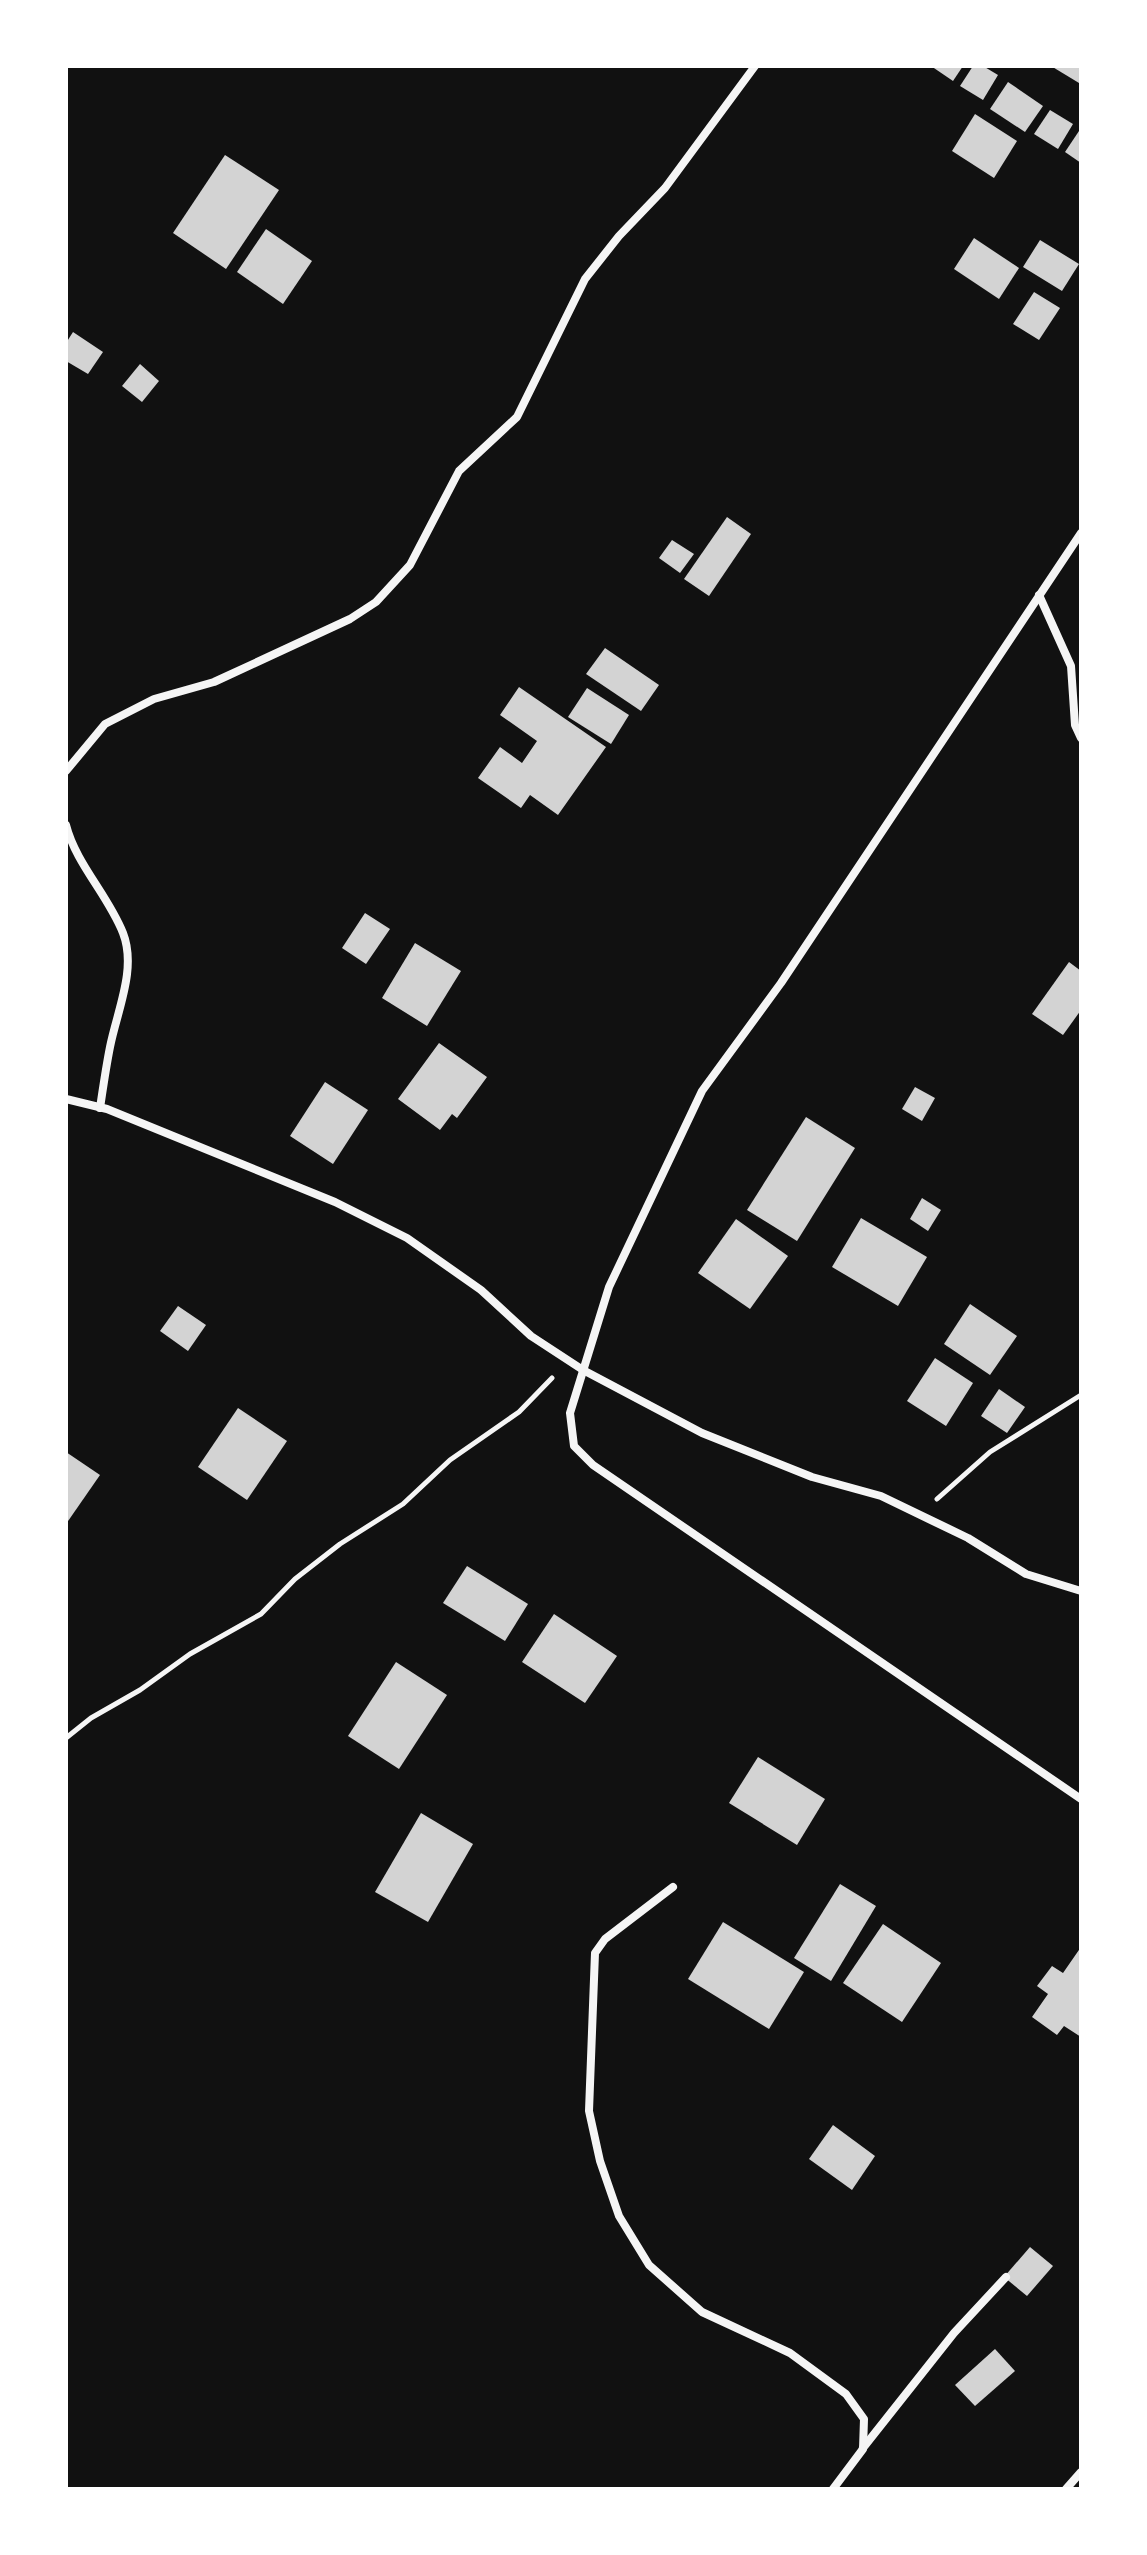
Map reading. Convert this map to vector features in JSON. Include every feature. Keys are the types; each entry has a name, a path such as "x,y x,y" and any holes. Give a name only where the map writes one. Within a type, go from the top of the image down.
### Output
{"street":[{"path":"66,771 105,724 154,699 214,682 350,619 376,602 410,565 459,471 517,417 585,279 619,236 665,188 755,66"},
{"path":"1081,533 781,983 702,1091 609,1287 570,1413 574,1446 593,1465 1081,1799"},
{"path":"1039,595 1071,666 1075,725 1081,738"},
{"path":"66,825 71,845 99,886 124,936 127,984 110,1045 100,1108"},
{"path":"66,1099 100,1108 335,1202 407,1238 481,1290 531,1336 583,1370 702,1433 812,1477 881,1496 968,1538 1026,1574 1081,1591"},
{"path":"673,1887 605,1939 595,1953 589,2111 600,2161 619,2216 649,2265 702,2312 790,2353 846,2394 864,2419 863,2449"},
{"path":"833,2489 937,2354 1006,2277"},
{"path":"1066,2489 1081,2472"}],"path":[{"path":"66,1738 91,1718 140,1690 190,1654 261,1614 295,1579 340,1544 403,1504 450,1460 519,1412 570,1360"},
{"path":"921,1515 990,1452 1081,1395"}],"building":[{"path":"931,66 963,66 953,81"},
{"path":"973,66 983,66 998,75 983,100 960,86"},
{"path":"1051,66 1081,66 1079,83"},
{"path":"1008,82 1043,106 1025,132 990,109"},
{"path":"1050,110 1073,124 1058,149 1034,134"},
{"path":"975,114 1017,141 994,178 952,151"},
{"path":"1081,128 1081,163 1065,152"},
{"path":"225,155 279,190 226,269 173,233"},
{"path":"266,229 312,261 283,304 237,272"},
{"path":"974,238 1019,268 999,299 954,269"},
{"path":"1040,240 1079,264 1062,291 1023,267"},
{"path":"1034,292 1060,308 1039,340 1013,324"},
{"path":"73,332 103,352 88,374 66,361 66,343"},
{"path":"140,364 159,381 142,402 122,386"},
{"path":"727,517 751,534 709,596 684,579"},
{"path":"672,540 694,554 680,573 659,558"},
{"path":"605,648 659,685 641,711 586,674"},
{"path":"519,687 606,747 558,815 530,795 521,808 478,778 500,747 522,763 537,741 500,715"},
{"path":"587,688 629,715 611,744 568,717"},
{"path":"365,913 390,929 366,964 342,948"},
{"path":"415,943 461,971 427,1026 382,998"},
{"path":"1069,962 1081,971 1081,1010 1063,1035 1032,1014"},
{"path":"439,1043 487,1077 457,1118 452,1114 440,1130 398,1099"},
{"path":"325,1082 368,1110 333,1164 290,1136"},
{"path":"915,1087 935,1098 922,1121 902,1109"},
{"path":"806,1117 855,1148 797,1241 747,1210"},
{"path":"922,1198 941,1210 928,1231 910,1219"},
{"path":"861,1218 927,1257 898,1306 832,1267"},
{"path":"736,1219 788,1256 750,1309 698,1273"},
{"path":"970,1304 1017,1336 990,1375 944,1344"},
{"path":"178,1306 206,1325 188,1351 160,1331"},
{"path":"935,1358 973,1383 946,1426 907,1401"},
{"path":"999,1389 1025,1407 1007,1433 981,1416"},
{"path":"238,1408 287,1441 247,1500 198,1467"},
{"path":"66,1452 100,1475 66,1524"},
{"path":"467,1566 528,1604 505,1641 443,1603"},
{"path":"554,1614 617,1656 585,1703 522,1662"},
{"path":"396,1662 447,1695 399,1769 348,1736"},
{"path":"758,1757 825,1799 797,1845 729,1803"},
{"path":"421,1813 473,1844 428,1922 375,1892"},
{"path":"840,1884 876,1906 831,1981 794,1958"},
{"path":"723,1922 804,1972 769,2029 688,1979"},
{"path":"883,1924 941,1963 902,2022 843,1983"},
{"path":"1081,1947 1081,2037 1064,2026 1057,2035 1032,2017 1048,1994 1037,1986 1052,1966 1063,1973"},
{"path":"833,2125 875,2156 852,2190 809,2159"},
{"path":"1030,2247 1053,2266 1027,2296 1004,2277"},
{"path":"995,2349 1015,2371 975,2406 955,2385"}]}
